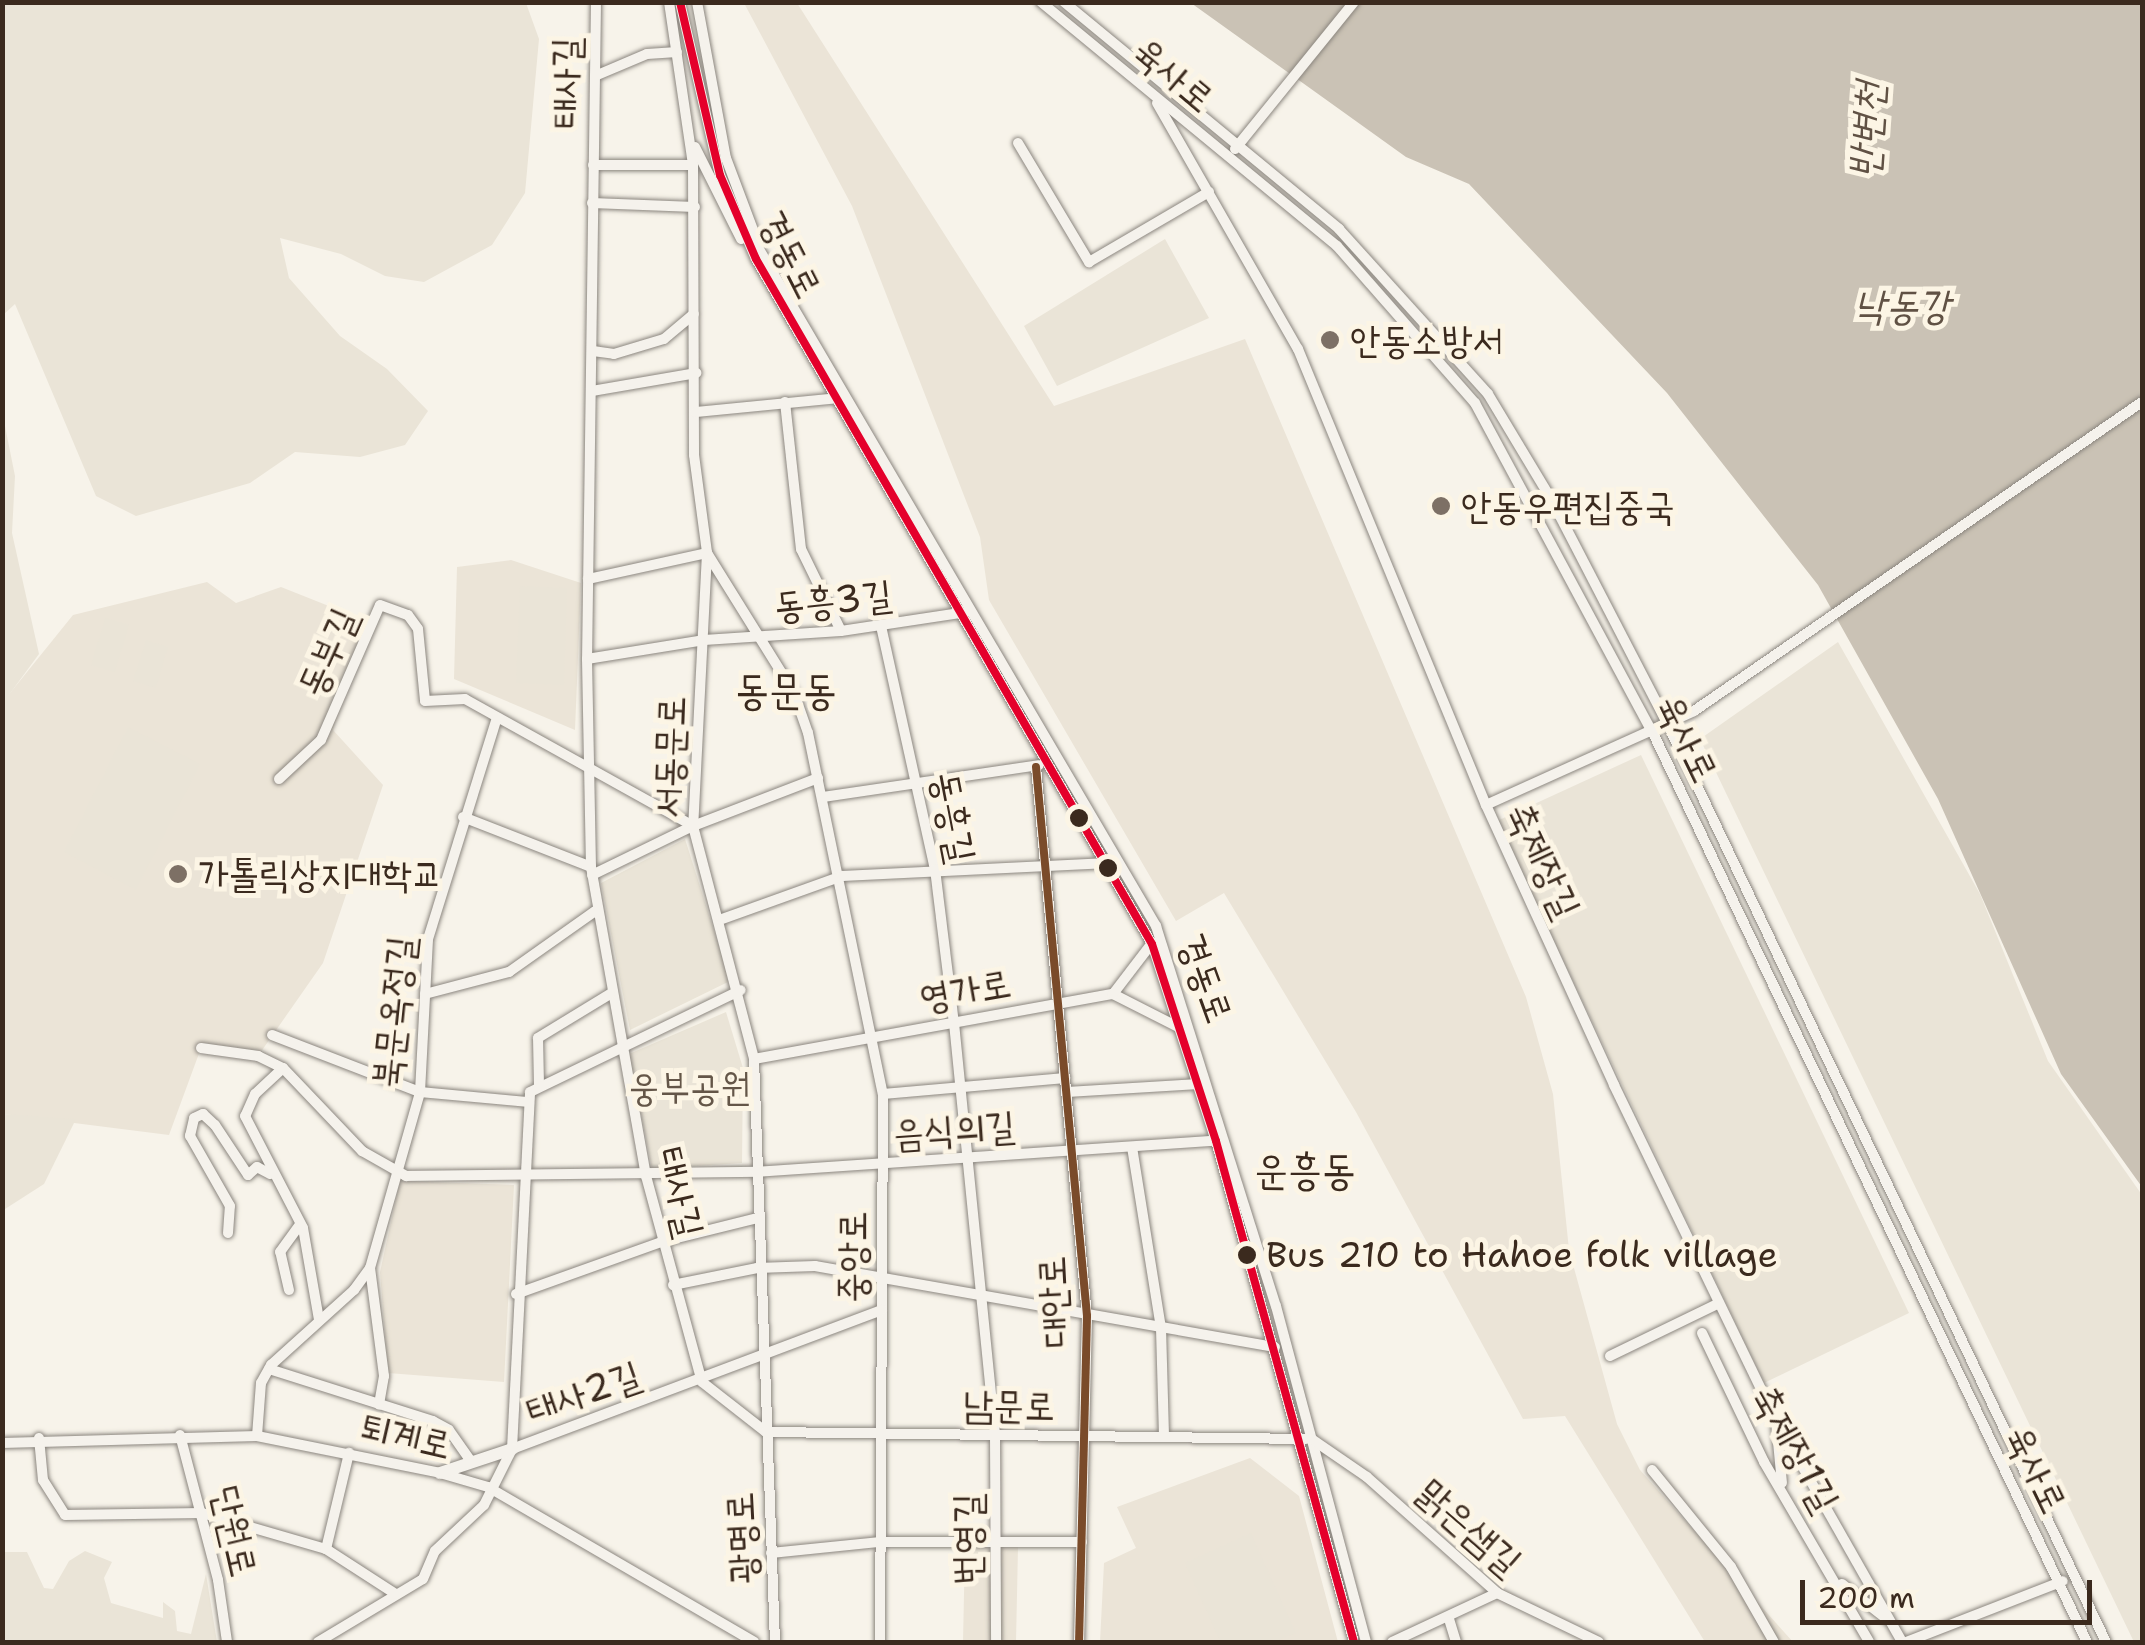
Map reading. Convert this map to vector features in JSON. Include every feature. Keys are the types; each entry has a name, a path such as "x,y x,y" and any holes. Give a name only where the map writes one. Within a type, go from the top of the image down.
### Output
{"main road":[{"path":"440,1473 512,1448"}],"street":[{"name":"태사길","path":"596,2 587,659 591,871 595,911 646,1176 702,1382"},
{"path":"669,2 691,137 721,205 760,257"},
{"name":"경동로","path":"680,2 709,137 734,211 1054,756 1156,940 1227,1138 1306,1439 1354,1642"},
{"path":"697,2 726,158 760,257"},
{"name":"육사로","path":"1041,2 1337,246 1475,403 1653,733 2087,1642"},
{"name":"육사로","path":"1064,2 1339,229 1488,394 1550,497 1668,725 2106,1642"},
{"path":"1228,158 1354,2"},
{"path":"595,76 646,54 678,52"},
{"name":"축제장길","path":"1151,94 1210,192 1326,410 1486,806 1718,1303 1776,1420 1904,1642"},
{"name":"서동문로","path":"691,137 695,206 694,455 707,552 692,826 741,990 754,1059 756,1218 766,1432"},
{"path":"1018,143 1089,262 1210,192"},
{"name":"태사길","path":"593,166 694,164"},
{"path":"592,203 695,206"},
{"path":"593,351 614,354 664,339 694,314"},
{"path":"592,392 696,373"},
{"path":"696,412 841,396"},
{"path":"785,402 801,549 842,631"},
{"path":"1486,806 1694,711 2142,402"},
{"path":"588,579 707,552"},
{"name":"중앙로","path":"707,552 794,693 842,876 874,1037 883,1094 880,1642"},
{"name":"동부길","path":"279,779 322,740 380,605 408,615 418,629 426,701 465,699 498,716"},
{"name":"동흥3길","path":"704,640 842,631 968,611"},
{"name":"동흥길","path":"880,626 935,869 982,1296"},
{"path":"587,659 704,640"},
{"path":"498,716 692,826"},
{"name":"북문옥정길","path":"269,1369 370,1268 420,1092 428,939 463,817 498,716"},
{"path":"823,797 1036,768 1054,756"},
{"name":"경동로","path":"1054,756 1108,863 1156,940 1366,1642"},
{"name":"대안로","path":"1036,768 1087,1316 1079,1642"},
{"path":"463,817 591,871 692,826 818,778"},
{"path":"722,919 842,876 1108,863"},
{"path":"425,994 509,972 595,911"},
{"path":"1156,940 1113,994 1182,1029"},
{"path":"272,1035 420,1092 527,1102 540,1085 741,990"},
{"path":"540,1085 538,1038 610,994"},
{"name":"영가로","path":"754,1059 1113,994"},
{"path":"201,1048 258,1056 283,1068 362,1151 395,1175 523,1176"},
{"path":"283,1068 255,1094 245,1116 270,1175 300,1224 317,1282 319,1321"},
{"path":"883,1094 1065,1078"},
{"path":"1066,1092 1199,1084"},
{"name":"태사2길","path":"527,1102 512,1448 702,1382 882,1310"},
{"path":"228,1233 230,1206 190,1136 194,1118 203,1114 215,1125 248,1175 257,1167 270,1175"},
{"name":"음식의길","path":"523,1176 756,1172 1216,1141"},
{"path":"1132,1147 1161,1328 1164,1437"},
{"path":"516,1294 661,1242 756,1218"},
{"path":"289,1290 280,1252 300,1224"},
{"name":"태사길","path":"673,1284 758,1268 814,1266 1276,1347"},
{"path":"370,1268 384,1376 379,1405"},
{"name":"번영길","path":"982,1296 995,1435 996,1642"},
{"path":"1610,1356 1718,1303"},
{"name":"축제장1길","path":"1702,1333 1784,1494 1869,1642"},
{"path":"256,1436 256,1410 269,1369 449,1430 471,1462"},
{"path":"702,1382 766,1432"},
{"path":"1776,1420 1784,1494"},
{"name":"남문로","path":"766,1432 1306,1439"},
{"name":"광명로","path":"766,1432 775,1642"},
{"name":"단원로","path":"180,1435 202,1514 226,1642"},
{"name":"퇴계로","path":"2,1443 39,1438 256,1436 440,1473 488,1487 754,1642"},
{"path":"39,1438 43,1480 65,1515 202,1514 326,1549 394,1593"},
{"name":"맑은샘길","path":"1306,1439 1381,1490 1498,1593 1599,1642"},
{"path":"318,1642 423,1578 435,1551 484,1505 488,1487 512,1448"},
{"path":"326,1549 349,1452"},
{"path":"1652,1470 1731,1567 1774,1642"},
{"path":"771,1553 880,1542 1082,1542"},
{"path":"1904,1642 2074,1576"},
{"path":"1835,1577 1888,1620"},
{"path":"1392,1642 1449,1620 1498,1593"},
{"path":"1449,1620 1456,1642"}],"shaded area":[{"path":"744,3 797,3 1054,406 1245,339 1526,997 1553,1094 1569,1250 1617,1424 1640,1470 1793,1642 1705,1642 1565,1416 1523,1419 1356,1112 1224,893 1176,921 989,600 980,537 852,206"},
{"path":"511,560 581,583 575,730 454,679 457,567"},
{"name":"가톨릭상지대학교","path":"207,582 236,603 281,587 364,620 333,730 383,785 323,963 258,1056 201,1048 169,1135 3,1114 2,703 73,615"},
{"path":"400,1181 514,1185 504,1382 388,1373 380,1272"},
{"path":"1250,1458 1299,1496 1338,1642 1100,1642 1104,1563 1136,1548 1117,1507"},
{"path":"965,1546 1018,1547 1016,1642 963,1642"}],"green space":[{"path":"3,2 526,3 539,39 525,193 492,245 424,282 385,276 341,254 280,238 289,278 340,336 387,369 428,411 405,445 360,457 295,452 250,483 136,516 96,496 15,304 3,315"},
{"path":"1165,239 1209,318 1057,386 1024,326"},
{"path":"3,416 15,476 12,533 39,654 3,703"},
{"path":"520,586 567,588 564,685 516,683"},
{"path":"105,618 129,625 115,672 91,665"},
{"path":"146,640 168,647 156,688 133,681"},
{"path":"1838,642 1980,894 2048,1061 2142,1195 2142,1642 2134,1642 1700,739"},
{"path":"128,727 200,764 136,890 64,852"},
{"path":"1641,755 1909,1313 1764,1383 1497,821"},
{"path":"685,839 730,981 630,1030 601,883"},
{"name":"웅부공원","path":"726,1012 743,1068 742,1163 652,1169 629,1054"},
{"path":"3,1114 76,1119 44,1184 5,1209"},
{"path":"1251,1533 1296,1633 1273,1642 1220,1642 1185,1563"},
{"path":"85,1551 112,1562 104,1578 111,1603 163,1618 163,1602 175,1611 177,1631 191,1634 206,1574 217,1642 3,1642 3,1552 27,1552 44,1588 53,1589 69,1561"}],"water":[{"name":"낙동강","path":"1191,3 2142,3 2142,1187 2061,1074 1938,799 1818,585 1667,393 1469,184 1406,157"}],"transit line":[{"path":"680,2 720,175 756,259 1152,944 1216,1141 1354,1642"},
{"path":"1036,767 1087,1316 1079,1642"}],"place":[{"name":"안동소방서","path":"1330,340"},
{"name":"안동우편집중국","path":"1441,506"},
{"name":"가톨릭상지대학교","path":"178,874"},
{"name":"Bus 210 to Hahoe folk village","path":"1247,1255"}],"district":[{"name":"동문동","path":"786,689"},
{"name":"운흥동","path":"1305,1169"}],"water label":[{"name":"반변천","path":"1866,130"}]}
